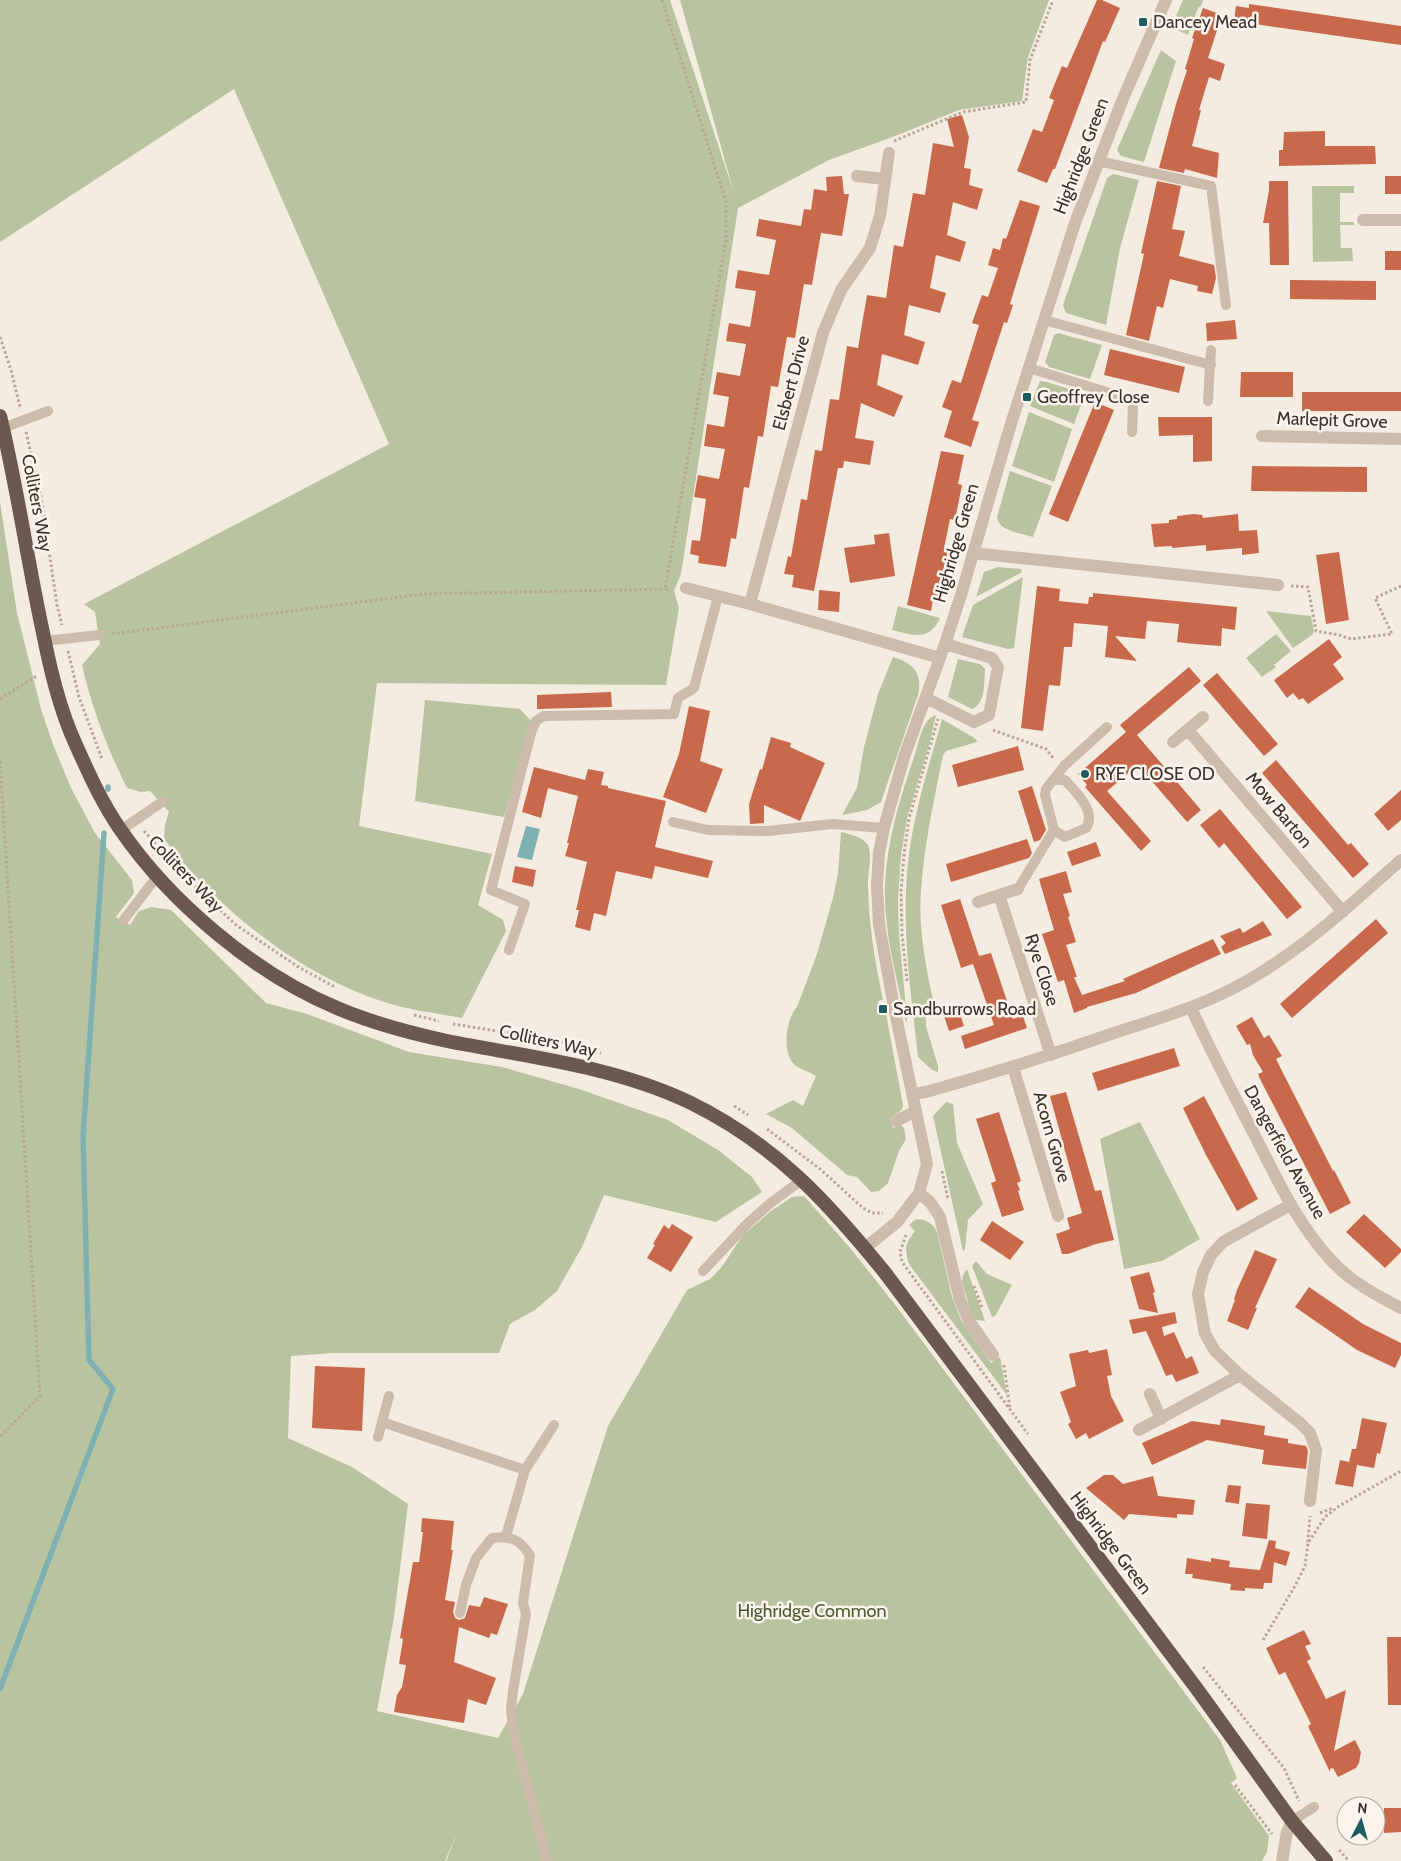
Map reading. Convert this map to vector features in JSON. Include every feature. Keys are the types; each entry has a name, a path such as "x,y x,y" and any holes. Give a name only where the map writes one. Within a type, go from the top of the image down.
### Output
{"highway":[{"name":"Colliters Way","path":"1,422 44,641 60,704 74,741 104,803 121,830 158,875 195,915 259,965 336,1008 388,1026 436,1038 553,1060 634,1081"},
{"name":"Highridge Green","path":"634,1081 687,1101 731,1124 772,1153 803,1179 865,1248 1197,1689 1292,1821 1326,1861"}],"street":[{"name":"Highridge Green","path":"865,1248 898,1222 919,1194 927,1164 894,1007 879,924 876,886 879,853 884,828 904,757 946,644 1029,368 1075,223 1124,96 1166,0"},
{"name":"Elsbert Drive","path":"750,604 823,333 841,290 870,248 880,216 889,153"},
{"path":"857,176 885,180"},
{"path":"1363,220 1401,220"},
{"name":"Marlepit Grove","path":"1262,436 1401,439"},
{"path":"973,553 1278,585"},
{"path":"686,588 750,604 940,658"},
{"path":"926,698 974,722 989,715 998,668 992,658 946,644"},
{"path":"1173,742 1203,717"},
{"name":"Mow Barton","path":"1188,730 1343,912"},
{"path":"912,1094 926,1092 1051,1055 1191,1008 1233,988 1303,945 1401,860"},
{"path":"978,902 1018,889"},
{"name":"Rye Close","path":"999,895 1051,1055"},
{"name":"Dangerfield Avenue","path":"1191,1008 1290,1205 1330,1260 1350,1278 1374,1294 1401,1308"},
{"name":"Acorn Grove","path":"1014,1067 1058,1216"},
{"path":"896,1121 916,1111"},
{"path":"919,1194 930,1202 940,1217 960,1300 968,1321 998,1358"},
{"path":"1290,1205 1223,1242 1211,1255 1203,1272 1198,1294 1205,1334 1215,1351 1240,1376 1310,1433 1316,1450 1310,1501"},
{"path":"1139,1430 1240,1376"},
{"path":"1150,1394 1161,1419"},
{"path":"1282,1861 1292,1821"}],"lane":[{"path":"1098,161 1211,186 1226,305"},
{"path":"1044,320 1210,365"},
{"path":"1208,401 1211,350"},
{"path":"1029,368 1129,399 1133,404 1132,432"},
{"path":"1,422 23,420 48,411"},
{"path":"509,950 525,904 491,890 531,732 536,721 544,716 674,714 678,698 694,688 718,596"},
{"path":"44,641 99,635"},
{"path":"1053,780 1065,780 1078,794 1088,812 1090,820 1086,828 1064,837 1054,830 1045,795 1049,783 1062,768 1108,727"},
{"path":"121,830 162,802"},
{"path":"673,822 708,830 768,831 832,824 884,828"},
{"path":"1018,889 1054,830"},
{"path":"123,921 158,875"},
{"path":"703,1271 746,1225 803,1179"},
{"path":"378,1437 388,1396"},
{"path":"382,1422 525,1470"},
{"path":"506,1536 525,1470 554,1425"},
{"path":"460,1613 466,1585 476,1558 492,1538 506,1536 522,1543 530,1555 523,1603 526,1614 511,1709 513,1730 547,1861"},
{"path":"1292,1821 1309,1810"}],"path":[{"path":"662,0 726,202 726,240 665,588"},
{"path":"889,153 893,141 964,112 1026,102 1030,60 1053,0"},
{"path":"0,337 11,370 41,497 57,605 79,698 104,764"},
{"path":"1278,585 1308,587 1316,631 1351,639 1392,634 1375,598 1401,586"},
{"path":"99,635 423,594 665,588 674,591 686,588"},
{"path":"0,699 33,678 52,673"},
{"path":"908,990 901,892 904,854 909,818 942,706"},
{"path":"974,722 1009,737 1046,749 1062,768"},
{"path":"0,761 40,1396 0,1438"},
{"path":"135,820 182,875 236,925 300,968 343,992"},
{"path":"412,1014 440,1021"},
{"path":"449,1023 560,1041 606,1054"},
{"path":"732,1106 754,1119"},
{"path":"761,1124 820,1168 863,1208 872,1213 886,1212 898,1222 907,1234 900,1252 902,1262 1033,1441"},
{"path":"941,1166 949,1204"},
{"path":"974,1284 983,1311"},
{"path":"998,1358 1010,1409"},
{"path":"1263,1640 1305,1566 1310,1513 1323,1513 1339,1506 1401,1471"},
{"path":"1308,1543 1326,1517 1339,1506"},
{"path":"1202,1666 1284,1768 1309,1810"},
{"path":"1235,1784 1273,1836"},
{"path":"1338,1848 1348,1861"}],"green space":[{"path":"0,0 670,0 734,193 680,0 1049,0 1028,57 1022,101 959,110 829,160 738,208 681,574 674,591 679,608 666,685 377,683 359,826 492,854 478,905 503,920 506,931 462,1018 393,1005 352,990 321,975 262,937 209,890 164,839 165,825 169,812 150,791 141,792 127,788 120,773 95,712 82,665 100,644 95,612 84,604 389,444 234,89 0,242"},
{"path":"1183,0 1203,0 1188,35 1171,27"},
{"path":"1161,50 1176,61 1144,162 1121,156 1117,150"},
{"path":"1113,174 1139,180 1120,248 1106,325 1066,313 1063,305 1107,178"},
{"path":"1312,186 1354,186 1354,193 1340,193 1340,222 1354,222 1354,225 1340,225 1341,248 1352,248 1353,261 1313,262"},
{"path":"1058,333 1102,345 1090,379 1049,367 1045,362 1054,335"},
{"path":"1040,381 1085,394 1074,424 1030,406"},
{"path":"1029,412 1072,429 1054,482 1012,466"},
{"path":"1010,471 1052,486 1033,537 1011,531 998,522 997,517"},
{"name":"Highridge Common","path":"0,502 17,613 41,709 54,747 71,788 95,833 132,880 134,893 116,917 130,925 139,911 152,907 171,910 266,1003 307,1014 409,1052 502,1067 579,1089 668,1120 718,1150 752,1177 762,1192 716,1222 604,1195 582,1247 557,1291 535,1310 510,1324 499,1353 333,1353 291,1356 288,1438 352,1467 408,1504 394,1617 377,1711 498,1738 523,1694 608,1426 687,1290 710,1279 721,1268 743,1235 771,1211 792,1197 804,1196 851,1249 896,1306 1220,1740 1237,1778 1231,1783 1269,1836 1267,1852 1262,1861 446,1861 458,1831 445,1861 0,1861"},
{"path":"998,567 1021,569 1022,572 976,597 984,572"},
{"path":"1023,577 1014,648 1008,649 962,637 973,605"},
{"path":"898,606 940,618 936,626 926,634 914,635 892,630"},
{"path":"1266,611 1311,616 1314,632 1293,648"},
{"path":"1276,634 1291,651 1274,665 1276,667 1262,677 1246,658"},
{"path":"893,657 906,662 915,670 919,681 918,695 881,802 867,810 842,815 857,788 864,747 878,694"},
{"path":"958,659 980,664 985,669 982,697 977,706 972,709 948,697"},
{"path":"425,700 520,709 531,721 504,817 415,801"},
{"path":"936,715 930,742 907,818 901,855 898,900 899,934 906,1023 888,936 885,901 886,867 896,818 920,737 927,721"},
{"path":"942,719 976,739 977,742 946,751 943,755 924,857 920,906 922,937 936,1013 926,1016 926,1026 938,1066 938,1072 932,1070 918,1057 906,935 906,887 914,826"},
{"path":"841,832 860,838 866,842 869,849 870,916 883,1000 878,1001 881,1015 886,1014 903,1105 902,1110 890,1118 893,1128 901,1125 904,1128 906,1139 899,1151 888,1183 879,1191 871,1192 857,1177 847,1175 792,1128 766,1114 793,1100 803,1106 816,1076 797,1067 791,1060 788,1053 787,1036 790,1019 797,1007 817,954 833,898 838,873"},
{"path":"946,1102 953,1104 957,1143 983,1204 968,1220 965,1249 963,1251 933,1116"},
{"path":"1140,1122 1200,1239 1162,1261 1124,1269 1100,1139"},
{"path":"916,1219 929,1222 937,1232 952,1297 961,1320 991,1363 1000,1357 1007,1395 909,1264 906,1246 915,1231 909,1225"},
{"path":"976,1261 987,1274 1012,1285 995,1316 992,1317 972,1266"},
{"path":"967,1269 985,1321 975,1320 970,1309 962,1282 963,1275"}],"water":[{"path":"526,826 540,829 532,860 517,857"}],"building":[{"path":"1097,0 1102,0 1120,8 1105,42 1103,41 1055,169 1053,169 1047,183 1017,171 1033,129 1042,132 1054,100 1049,98 1062,66 1067,68"},
{"path":"1249,4 1401,26 1401,45 1234,21 1236,6 1249,8"},
{"path":"1203,8 1222,15 1208,58 1225,64 1220,81 1209,77 1199,110 1201,110 1192,146 1219,153 1217,178 1185,169 1184,173 1159,168 1187,70 1185,69 1194,39 1192,38"},
{"path":"962,115 969,137 964,168 971,169 969,185 983,189 977,210 953,202 947,235 966,242 960,262 936,255 930,288 946,293 940,313 909,305 904,335 925,342 918,365 882,354 877,385 903,396 894,417 861,403 855,438 874,441 870,465 844,461 843,468 838,468 814,591 792,587 794,575 784,574 788,556 791,557 801,499 807,500 815,450 822,451 830,399 839,400 847,346 858,348 867,295 886,298 894,245 903,247 913,193 925,195 933,143 954,147 947,119"},
{"path":"1325,131 1325,146 1375,146 1376,164 1279,166 1279,150 1283,150 1284,132"},
{"path":"842,176 844,194 849,194 842,236 821,233 812,285 804,284 795,338 787,337 778,387 771,386 763,437 758,436 749,488 744,487 736,539 731,538 726,567 698,563 699,556 690,554 692,540 700,541 706,499 694,497 698,475 719,479 725,449 704,446 707,424 724,427 729,397 713,394 717,372 740,376 746,344 726,341 729,323 750,327 756,291 735,288 738,270 769,275 776,240 756,236 759,219 801,226 804,209 811,210 814,189 827,191 826,177"},
{"path":"1385,176 1401,176 1401,194 1385,194"},
{"path":"1157,181 1181,186 1172,229 1185,231 1179,256 1214,265 1216,278 1212,294 1197,291 1198,286 1170,279 1163,308 1157,306 1149,341 1126,335 1144,254 1141,253"},
{"path":"1269,181 1288,181 1289,265 1270,265 1269,223 1263,223"},
{"path":"1020,200 1040,206 1010,304 1013,305 1007,323 1004,322 972,420 979,422 971,447 944,437 952,411 942,407 952,380 961,383 979,325 972,323 982,295 988,297 998,268 988,265 993,248 1000,250 1003,238 1006,239"},
{"path":"1385,251 1401,251 1401,270 1385,270"},
{"path":"1290,280 1376,281 1376,300 1290,299"},
{"path":"1235,320 1237,339 1207,341 1206,323"},
{"path":"1110,349 1185,367 1179,393 1104,375"},
{"path":"1241,372 1293,372 1293,397 1240,397"},
{"path":"1302,392 1401,392 1401,411 1302,411"},
{"path":"1095,402 1114,410 1068,522 1049,514"},
{"path":"1158,417 1212,417 1212,461 1193,462 1193,435 1159,436"},
{"path":"941,451 964,455 958,484 962,485 955,520 950,519 944,548 948,549 938,600 933,599 931,611 907,605"},
{"path":"1252,466 1367,467 1367,492 1251,491"},
{"path":"1238,514 1239,531 1257,530 1259,553 1242,555 1242,548 1206,551 1206,545 1172,548 1172,546 1154,547 1151,524 1169,523 1169,520 1177,519 1177,516 1202,515 1203,518"},
{"path":"889,533 895,576 850,583 844,548 875,544 874,535"},
{"path":"1339,552 1349,620 1326,624 1316,555"},
{"path":"1037,586 1060,589 1059,601 1088,604 1089,597 1093,597 1093,593 1237,607 1235,630 1222,628 1221,646 1194,644 1177,642 1179,624 1147,621 1145,639 1115,636 1137,661 1105,657 1108,626 1074,623 1072,647 1064,647 1060,686 1049,685 1043,731 1021,728"},
{"path":"819,590 840,592 839,612 818,610"},
{"path":"1329,639 1342,657 1333,664 1344,679 1308,704 1303,698 1299,700 1293,693 1287,698 1274,680"},
{"path":"1189,667 1201,681 1137,735 1201,810 1187,822 1138,765 1107,791 1151,841 1141,851 1085,787 1087,785 1078,774 1126,732 1120,725"},
{"path":"1217,673 1278,744 1264,756 1203,685"},
{"path":"611,692 612,707 537,709 537,695"},
{"path":"689,706 710,711 700,761 723,769 706,813 663,797 679,754"},
{"path":"771,737 791,743 790,747 825,763 800,821 764,805 764,823 750,824 749,804 760,769 762,770"},
{"path":"1018,746 1024,770 958,787 952,765"},
{"path":"1276,760 1348,845 1351,843 1369,864 1353,878 1262,773"},
{"path":"534,767 585,780 588,769 604,772 601,785 666,801 655,847 713,861 708,878 655,866 652,879 616,871 606,916 594,913 590,931 575,927 579,910 576,910 587,862 565,856 578,796 548,788 541,818 522,812"},
{"path":"1032,786 1046,830 1040,840 1034,842 1018,791"},
{"path":"1401,790 1401,820 1388,831 1374,814"},
{"path":"1220,809 1302,907 1287,919 1224,843 1219,848 1200,825"},
{"path":"1027,839 1032,853 1029,858 951,882 946,864"},
{"path":"1096,842 1101,856 1072,866 1067,852"},
{"path":"515,866 536,870 533,887 512,882"},
{"path":"1066,871 1072,892 1063,894 1076,942 1066,945 1077,977 1074,977 1082,995 1125,981 1123,979 1213,939 1221,954 1136,993 1087,1007 1074,1013 1064,980 1058,982 1042,934 1054,930 1039,879"},
{"path":"960,899 979,956 991,953 1013,1019 1023,1016 1027,1028 965,1049 961,1036 994,1025 973,964 961,968 941,905"},
{"path":"1376,919 1388,933 1292,1018 1280,1004"},
{"path":"1263,921 1272,935 1225,954 1221,947 1226,943 1220,936 1240,928 1243,933"},
{"path":"959,1011 964,1026 949,1031 944,1016"},
{"path":"1252,1017 1264,1038 1269,1035 1282,1056 1276,1059 1351,1203 1330,1214 1261,1081 1258,1074 1263,1072 1253,1055 1250,1044 1247,1045 1236,1026"},
{"path":"1174,1048 1180,1066 1098,1091 1092,1073"},
{"path":"1066,1092 1095,1191 1101,1190 1114,1240 1068,1254 1062,1254 1056,1234 1070,1229 1067,1218 1082,1213 1050,1096"},
{"path":"1204,1096 1258,1199 1237,1211 1183,1108"},
{"path":"999,1112 1021,1181 1017,1183 1024,1210 1002,1217 991,1183 996,1181 976,1119"},
{"path":"1364,1214 1401,1249 1401,1252 1385,1268 1346,1232"},
{"path":"992,1221 1024,1242 1010,1260 980,1240"},
{"path":"672,1224 693,1237 671,1272 647,1258 664,1225 669,1229"},
{"path":"1255,1250 1277,1259 1255,1308 1257,1308 1248,1330 1227,1321 1237,1290"},
{"path":"1149,1272 1155,1292 1153,1293 1158,1313 1139,1309 1130,1277"},
{"path":"1309,1287 1363,1324 1401,1343 1401,1355 1395,1368 1357,1350 1295,1307"},
{"path":"1175,1312 1177,1323 1162,1327 1164,1336 1174,1332 1186,1359 1192,1356 1199,1373 1176,1382 1172,1374 1166,1376 1146,1331 1133,1334 1129,1320"},
{"path":"1107,1349 1112,1375 1107,1376 1111,1396 1124,1421 1089,1439 1086,1433 1076,1439 1068,1424 1071,1422 1060,1392 1076,1386 1069,1354 1088,1350 1089,1353"},
{"path":"315,1366 365,1368 362,1431 312,1428"},
{"path":"1362,1418 1387,1423 1380,1454 1377,1453 1374,1468 1357,1465 1353,1487 1335,1484 1340,1460 1349,1462 1352,1449 1356,1449"},
{"path":"1221,1419 1265,1426 1264,1435 1288,1439 1288,1443 1306,1446 1308,1451 1306,1469 1262,1464 1264,1450 1207,1440 1152,1465 1142,1443 1192,1421 1220,1425"},
{"path":"1104,1475 1113,1475 1123,1484 1153,1476 1158,1496 1195,1500 1193,1515 1177,1514 1177,1518 1129,1514 1124,1520 1086,1488"},
{"path":"1228,1485 1241,1486 1239,1504 1225,1502"},
{"path":"1246,1503 1270,1505 1267,1539 1242,1536"},
{"path":"422,1518 454,1521 451,1550 453,1550 445,1600 455,1602 453,1612 455,1618 459,1620 465,1618 469,1605 480,1607 484,1597 508,1604 497,1635 491,1633 489,1638 459,1627 454,1662 496,1678 486,1705 468,1699 464,1723 394,1712 397,1695 402,1687 406,1665 399,1664 403,1639 400,1638 413,1562 419,1562 423,1532 421,1532"},
{"path":"1269,1540 1276,1541 1275,1548 1290,1552 1286,1566 1274,1562 1272,1583 1264,1583 1263,1589 1245,1588 1245,1591 1230,1590 1231,1584 1192,1578 1193,1574 1185,1574 1187,1558 1211,1562 1211,1558 1230,1561 1229,1567 1260,1570"},
{"path":"1304,1630 1311,1644 1305,1646 1311,1659 1307,1661 1326,1699 1346,1690 1334,1751 1355,1740 1361,1752 1356,1768 1338,1777 1333,1768 1330,1769 1330,1772 1308,1726 1311,1724 1285,1672 1279,1675 1266,1648"},
{"path":"1387,1637 1401,1637 1401,1705 1388,1705"},
{"path":"1386,1808 1401,1808 1401,1832 1386,1833"}],"waterway":[{"path":"0,1689 113,1389 89,1360 83,1137 104,833"}],"place":[{"name":"Dancey Mead","path":"1143,22"},
{"name":"Geoffrey Close","path":"1027,397"},
{"name":"RYE CLOSE OD","path":"1085,774"},
{"name":"Sandburrows Road","path":"883,1009"}]}
